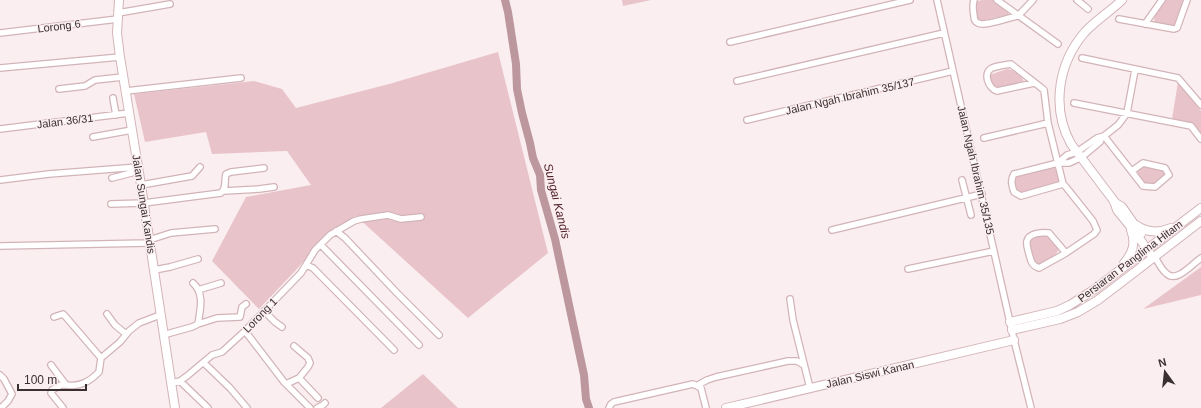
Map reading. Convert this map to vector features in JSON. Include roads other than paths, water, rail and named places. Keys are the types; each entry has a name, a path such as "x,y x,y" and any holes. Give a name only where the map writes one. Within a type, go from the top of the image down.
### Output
{"street":[{"name":"Jalan Sungai Kandis","path":"119,0 117,33 120,58 175,408"},
{"path":"730,42 910,0"},
{"name":"Jalan Ngah Ibrahim 35/135","path":"937,0 1014,340 1031,408"},
{"path":"974,0 972,7 975,20 981,24 1018,16 1032,0"},
{"path":"997,0 1058,44"},
{"path":"1077,0 1088,9"},
{"path":"1122,0 1086,31 1075,46 1063,74 1059,104 1066,135 1114,202 1117,210 1133,226 1166,273 1171,277 1177,276 1201,258"},
{"path":"1145,24 1162,0"},
{"path":"1119,19 1170,29 1177,28 1187,0"},
{"name":"Lorong 6","path":"0,33 118,16 170,4"},
{"path":"737,81 944,33"},
{"path":"0,68 120,58"},
{"path":"1082,58 1178,78 1201,105"},
{"path":"1034,83 997,91 990,87 987,76 988,72 992,68 1011,64 1044,90 1048,123 1063,184 1093,221 1096,230 1094,234 1066,253 1039,268 1031,263 1027,240 1033,235 1044,232 1049,233 1066,253"},
{"path":"1063,184 1021,196 1014,192 1012,187 1012,177 1014,174 1058,163 1067,155 1079,154 1097,138 1103,137 1118,125 1127,113 1135,70"},
{"name":"Jalan Ngah Ibrahim 35/137","path":"747,120 953,71"},
{"path":"59,89 85,86 95,80 123,77"},
{"path":"126,91 241,78"},
{"path":"113,98 116,115"},
{"path":"1074,103 1191,126 1201,139"},
{"name":"Jalan 36/31","path":"0,129 129,113"},
{"path":"984,138 1048,123"},
{"path":"92,137 132,130"},
{"path":"1103,137 1143,186 1155,187 1169,175 1165,168 1143,163 1132,171"},
{"path":"141,186 192,176 200,166"},
{"path":"224,191 224,178 226,174 264,168"},
{"path":"112,178 138,169"},
{"path":"0,180 49,174 138,169"},
{"path":"962,180 971,215"},
{"path":"111,204 144,203 221,193 224,191 274,187"},
{"path":"832,230 982,194"},
{"name":"Persiaran Panglima Hitam","path":"1011,326 1057,311 1070,305 1118,272 1201,208"},
{"name":"Lorong 1","path":"170,383 180,381 212,355 222,352 245,331 301,273 311,256 321,244 336,231 354,221 361,219 388,215 401,219 421,217"},
{"name":"Persiaran Panglima Hitam","path":"1011,326 1060,319 1078,312 1098,300 1201,221"},
{"path":"1133,226 1149,231 1162,232 1179,225"},
{"path":"1118,272 1130,257 1133,248 1133,226"},
{"path":"0,246 149,242 171,233 215,229"},
{"path":"336,231 345,238 439,335"},
{"path":"321,244 419,345"},
{"path":"908,269 994,251"},
{"path":"154,270 198,260"},
{"path":"306,265 314,268 394,350"},
{"path":"193,283 198,290 201,301 198,324"},
{"path":"198,290 221,283"},
{"path":"790,299 793,320 810,388"},
{"path":"163,335 192,327 216,318 240,317 242,307 246,304"},
{"path":"264,311 282,327"},
{"path":"54,317 63,314 101,358"},
{"path":"107,314 126,334"},
{"path":"63,408 52,393 52,390 61,385 79,385 92,378 99,372 101,358 120,342 126,334 140,323 160,315"},
{"path":"245,331 286,384 310,408"},
{"name":"Jalan Siswi Kanan","path":"726,408 1014,340"},
{"path":"286,384 299,378 310,363 308,358 294,346"},
{"path":"698,386 712,378 788,361 797,361 804,365"},
{"path":"204,363 230,388 247,408"},
{"path":"51,365 66,385"},
{"path":"0,375 11,390 12,394 1,408"},
{"path":"299,378 318,398"},
{"path":"180,381 208,408"},
{"path":"609,408 614,402 693,384 701,388 706,408"},
{"path":"317,408 325,403"}],"waterway":[{"name":"Sungai Kandis","path":"505,0 516,64 517,89 533,158 540,175 541,190 555,239 584,375 586,399 589,408"}]}
